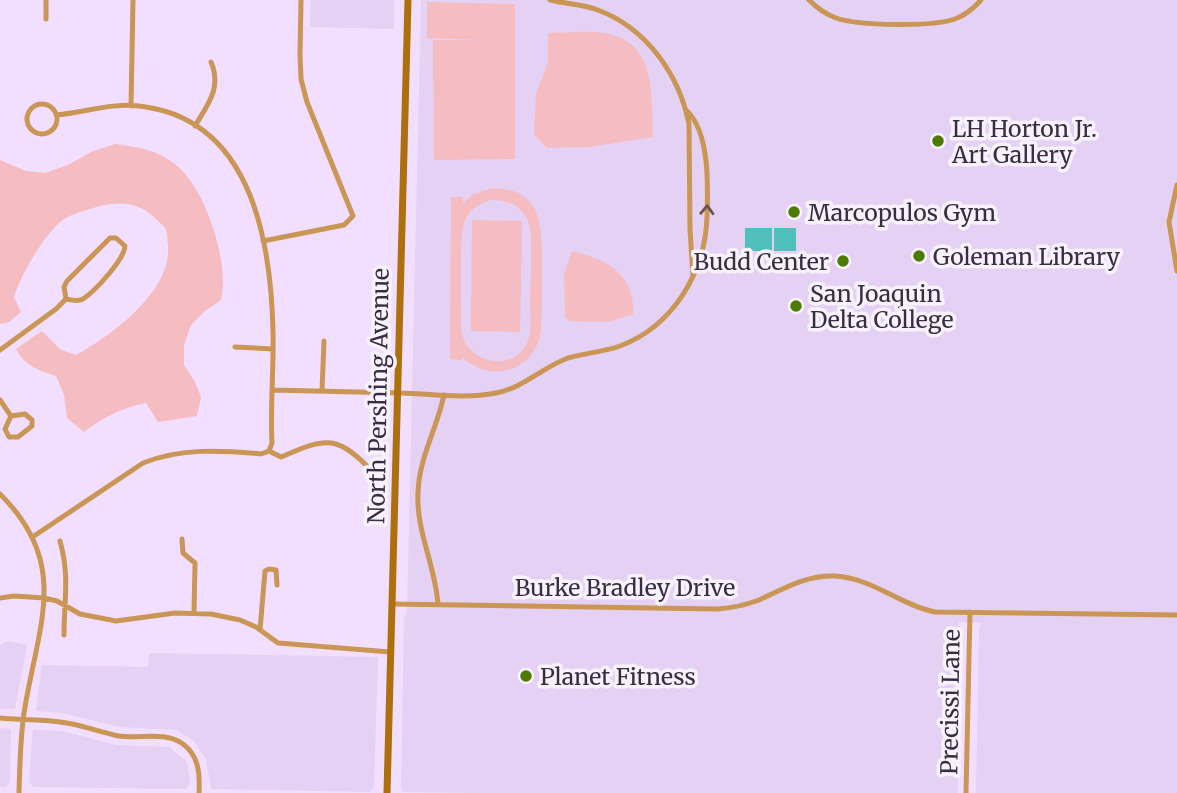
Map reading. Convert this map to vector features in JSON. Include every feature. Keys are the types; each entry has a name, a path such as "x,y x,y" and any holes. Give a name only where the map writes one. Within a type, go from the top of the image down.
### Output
{"main road":[{"name":"North Pershing Avenue","path":"387,793 408,0"}],"street":[{"path":"46,0 46,19"},
{"path":"131,106 133,0"},
{"path":"263,241 344,225 353,216 307,102 301,79 301,0"},
{"path":"272,390 444,395 501,391 570,357 604,351 633,340 668,314 681,299 704,245 708,170 699,127 687,111 658,54 639,34 599,10 550,0"},
{"path":"809,0 824,13 845,21 894,23 946,21 964,15 981,0"},
{"path":"195,126 216,89 215,71 211,62"},
{"path":"38,104 47,105 56,115 52,129 43,133 34,131 28,123 28,114 38,104"},
{"path":"56,115 101,107 131,106 167,112 195,126 215,141 235,164 247,184 254,204 263,241 272,307 272,443 269,451"},
{"path":"687,111 690,134 693,276"},
{"path":"1177,188 1169,222 1177,271"},
{"path":"110,238 122,242 122,260 85,298 74,301 66,299 64,287 67,281 110,238"},
{"path":"0,350 66,299"},
{"path":"322,391 324,341"},
{"path":"235,347 273,349"},
{"path":"438,605 436,579 423,534 418,495 420,469 444,395"},
{"path":"0,400 11,416"},
{"path":"11,416 29,416 32,426 18,437 9,437 5,429 11,416"},
{"path":"34,536 143,463 159,457 191,452 261,454 269,451 281,457 300,449 332,442 353,452 367,466"},
{"path":"0,495 14,508 34,536 44,571 44,598 23,720 19,793"},
{"path":"182,540 183,553 195,563 194,613"},
{"path":"60,541 67,574 64,635"},
{"path":"260,630 265,571 276,570 277,585"},
{"name":"Burke Bradley Drive","path":"392,604 717,609 745,605 797,581 836,576 863,582 923,609 1177,615"},
{"path":"0,598 44,598 57,601 80,614 116,621 175,613 223,616 240,620 278,643 390,652"},
{"name":"Precissi Lane","path":"966,793 970,612"},
{"path":"0,718 60,722 121,736 166,737 177,740 190,751 197,762 200,775 199,793"}],"shaded area":[{"path":"311,0 394,0 394,29 310,27"},
{"name":"San Joaquin Delta College","path":"421,0 1177,0 1177,793 976,793 979,627 982,623 958,622 961,628 958,793 403,792 404,617 407,613"},
{"path":"427,2 515,4 515,159 434,160 433,40 480,40 427,38"},
{"path":"548,33 606,33 628,42 638,51 649,77 653,137 589,147 547,148 534,134 536,94 548,62"},
{"path":"115,144 155,153 176,165 187,176 206,209 213,228 219,248 223,285 221,300 191,325 184,345 184,365 201,397 197,416 158,422 146,403 113,414 84,432 67,418 64,395 56,376 28,363 16,349 42,331 61,350 76,355 122,324 150,295 160,279 167,263 167,232 151,214 134,205 96,207 67,217 45,239 21,279 14,297 21,312 9,322 0,324 0,160 26,171 45,173"},
{"path":"489,189 520,194 530,202 539,224 542,252 541,328 532,354 512,369 487,370 474,366 462,357 461,360 450,359 451,197 463,197 463,203 474,194","holes":["499,200 519,208 530,227 531,326 523,350 514,358 491,361 480,357 464,340 461,327 461,255 465,220 479,205"]},
{"path":"472,220 522,221 520,332 471,331"},
{"path":"745,228 772,228 772,251 745,251"},
{"path":"774,228 796,228 796,251 774,251"},
{"path":"572,251 596,258 624,278 632,300 633,314 609,322 570,321 565,317 564,274"},
{"path":"7,641 27,645 15,709 0,709 0,645"},
{"path":"149,653 378,657 374,787 370,792 211,789 206,759 194,741 176,730 120,727 62,713 36,711 42,665 148,667"},
{"path":"0,728 11,729 10,781 6,787 0,787"},
{"path":"33,730 62,731 116,745 169,747 187,762 190,783 186,789 33,787 29,781"}],"place":[{"name":"LH Horton Jr. Art Gallery","path":"938,141"},
{"name":"Marcopulos Gym","path":"794,212"},
{"name":"Goleman Library","path":"919,256"},
{"name":"Budd Center","path":"843,261"},
{"name":"San Joaquin Delta College","path":"796,306"},
{"name":"Planet Fitness","path":"526,676"}]}
